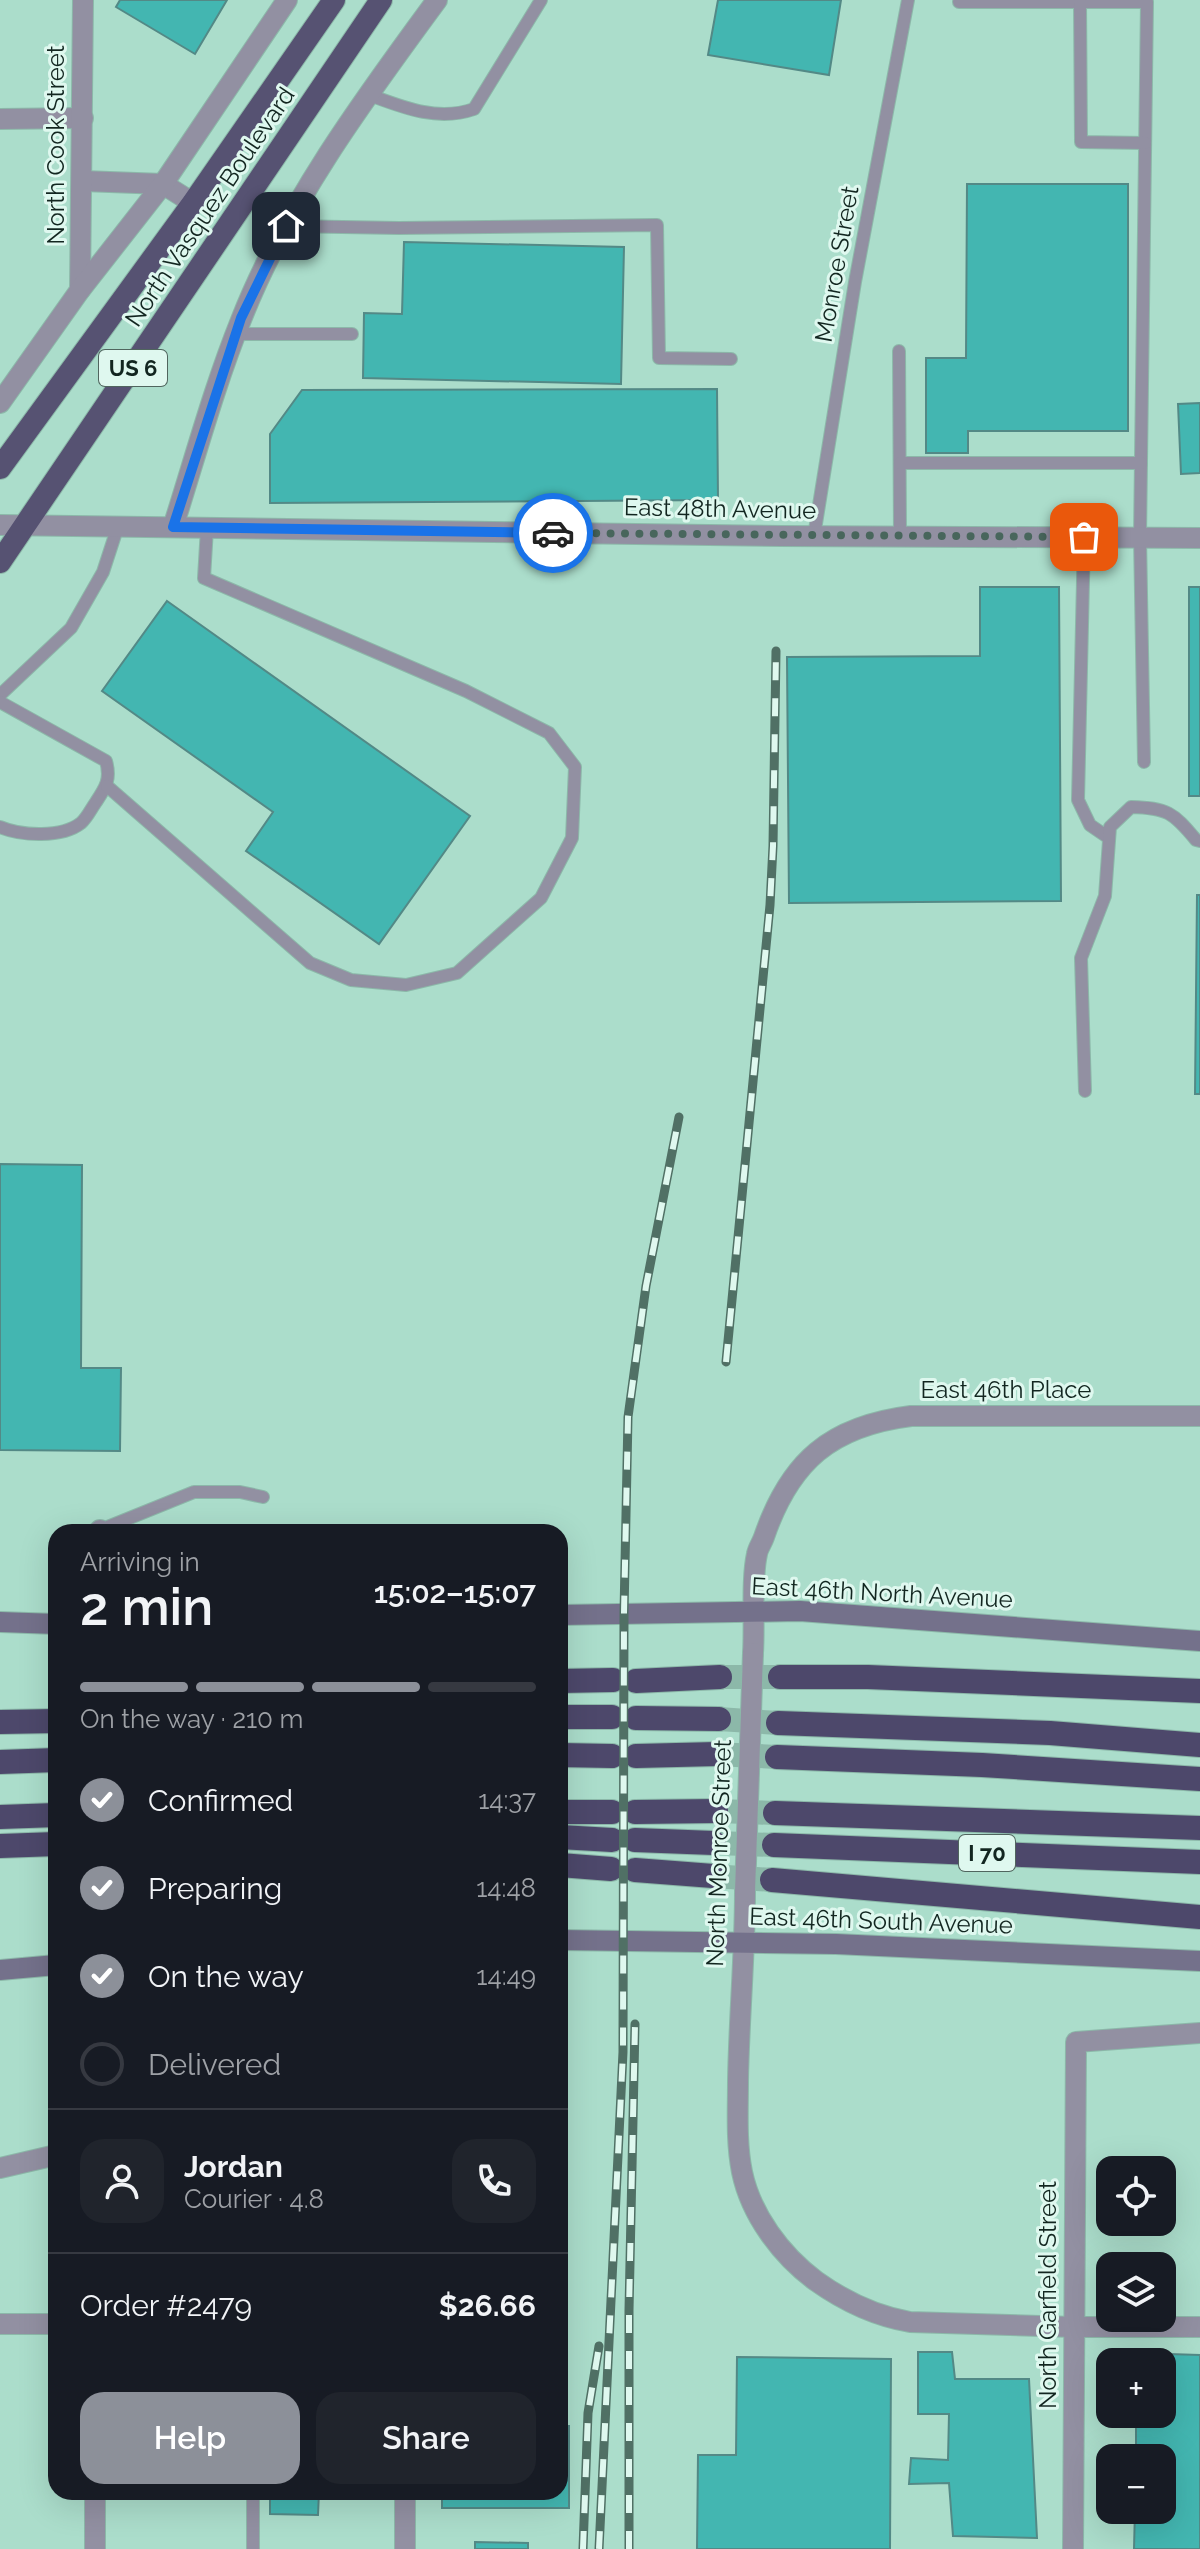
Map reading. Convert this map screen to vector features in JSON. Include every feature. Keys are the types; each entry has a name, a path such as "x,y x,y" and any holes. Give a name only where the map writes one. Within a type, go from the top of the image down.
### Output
{"highway":[{"name":"North Vasquez Boulevard","path":"0,468 193,203 334,0"},
{"name":"North Vasquez Boulevard","path":"0,562 381,0"},
{"path":"568,1681 720,1677"},
{"path":"780,1677 868,1677 1200,1691"},
{"path":"568,1717 719,1719"},
{"path":"0,1722 48,1721"},
{"path":"778,1723 1050,1733 1200,1745"},
{"path":"568,1755 717,1754"},
{"path":"777,1757 982,1765 1200,1779"},
{"path":"0,1762 48,1760"},
{"path":"568,1812 716,1811"},
{"path":"775,1813 1200,1828"},
{"path":"0,1817 48,1815"},
{"path":"568,1837 714,1843"},
{"path":"0,1846 48,1844"},
{"name":"I 70","path":"774,1845 1200,1862"},
{"path":"568,1866 713,1876"},
{"path":"772,1880 1200,1917"}],"main road":[{"name":"East 46th North Avenue","path":"568,1615 800,1611 1200,1641"},
{"path":"0,1622 48,1624"},
{"name":"East 46th South Avenue","path":"568,1940 742,1942 1200,1961"},
{"path":"0,1970 48,1966"}],"street":[{"name":"North Cook Street","path":"80,290 83,0"},
{"path":"0,403 80,290 163,184 287,0"},
{"path":"173,527 236,334 286,226 367,94 437,0"},
{"path":"0,119 83,118"},
{"path":"83,181 163,184 193,203"},
{"name":"East 48th Avenue","path":"0,525 1200,538"},
{"name":"East 46th Place","path":"820,1450 846,1434 911,1416 1200,1416"},
{"name":"North Monroe Street","path":"820,1450 788,1483 768,1520 757,1554 737,2124 742,2174 762,2222 794,2263 833,2293 892,2319 938,2324 1200,2327"},
{"name":"North Garfield Street","path":"1073,2549 1076,2042 1200,2033"},
{"path":"0,2168 48,2157"},
{"path":"0,2324 48,2324"},
{"path":"95,2500 95,2549"},
{"path":"405,2500 405,2549"}],"lane":[{"path":"367,94 402,108 438,115 474,109 541,0"},
{"name":"Monroe Street","path":"814,536 855,282 908,0"},
{"path":"959,2 1147,2 1140,537 1144,762"},
{"path":"1080,2 1081,142 1145,143"},
{"path":"286,226 657,225 659,358 731,359"},
{"path":"236,334 352,334"},
{"path":"899,351 900,536"},
{"path":"900,463 1141,463"},
{"path":"0,695 71,628 103,572 118,526"},
{"path":"107,786 310,963 351,980 406,985 457,973 541,898 572,838 575,767 549,733 466,691 204,578 207,528"},
{"path":"1084,537 1078,800 1090,825 1109,838"},
{"path":"0,702 106,761 110,774 107,786 82,822 70,829 54,833 10,831 0,827"},
{"path":"1085,1091 1081,958 1105,896 1110,827 1131,807 1161,807 1200,841"},
{"path":"116,1524 194,1492 240,1492 263,1497"},
{"path":"253,2500 253,2549"}],"building":[{"path":"120,0 227,0 195,54 116,7"},
{"path":"718,0 841,0 829,75 708,55"},
{"path":"967,184 1128,184 1128,431 968,431 968,453 926,453 926,358 966,358"},
{"path":"404,242 624,247 621,384 363,378 364,313 402,314"},
{"path":"717,389 718,500 270,503 270,434 302,390"},
{"path":"1200,403 1200,473 1181,474 1178,404"},
{"path":"980,587 1059,587 1061,901 789,903 787,657 980,656"},
{"path":"1189,587 1200,587 1200,796 1189,796"},
{"path":"167,601 470,816 379,944 246,851 273,812 102,691"},
{"path":"1197,895 1200,895 1200,1094 1195,1094"},
{"path":"0,1164 82,1165 81,1368 121,1368 120,1451 0,1450"},
{"path":"918,2352 952,2352 955,2379 1029,2379 1037,2538 953,2536 949,2483 909,2484 911,2458 948,2460 949,2414 918,2414"},
{"path":"1176,2354 1200,2355 1200,2549 1134,2549 1135,2524 1176,2524 1176,2444 1136,2444 1136,2428 1176,2428"},
{"path":"737,2357 891,2359 890,2549 697,2549 698,2455 736,2455"},
{"path":"569,2426 569,2508 442,2508 442,2500 568,2500"},
{"path":"270,2500 319,2500 318,2515 270,2514"},
{"path":"475,2542 528,2543 528,2549 475,2549"}],"tunnel":[{"path":"720,1677 780,1677"},
{"path":"719,1719 778,1723"},
{"path":"717,1754 777,1757"},
{"path":"716,1811 775,1813"},
{"path":"714,1843 774,1845"},
{"path":"713,1876 772,1880"}],"railway":[{"path":"726,1362 770,905 776,651"},
{"path":"599,2549 623,2052 624,1613 628,1417 646,1286 679,1117"},
{"path":"629,2549 629,2310 635,2024"},
{"path":"583,2549 588,2413 599,2346"}],"way so far":[{"path":"553,533 1084,537"}],"route":[{"path":"286,226 241,318 173,527 553,533"}]}
